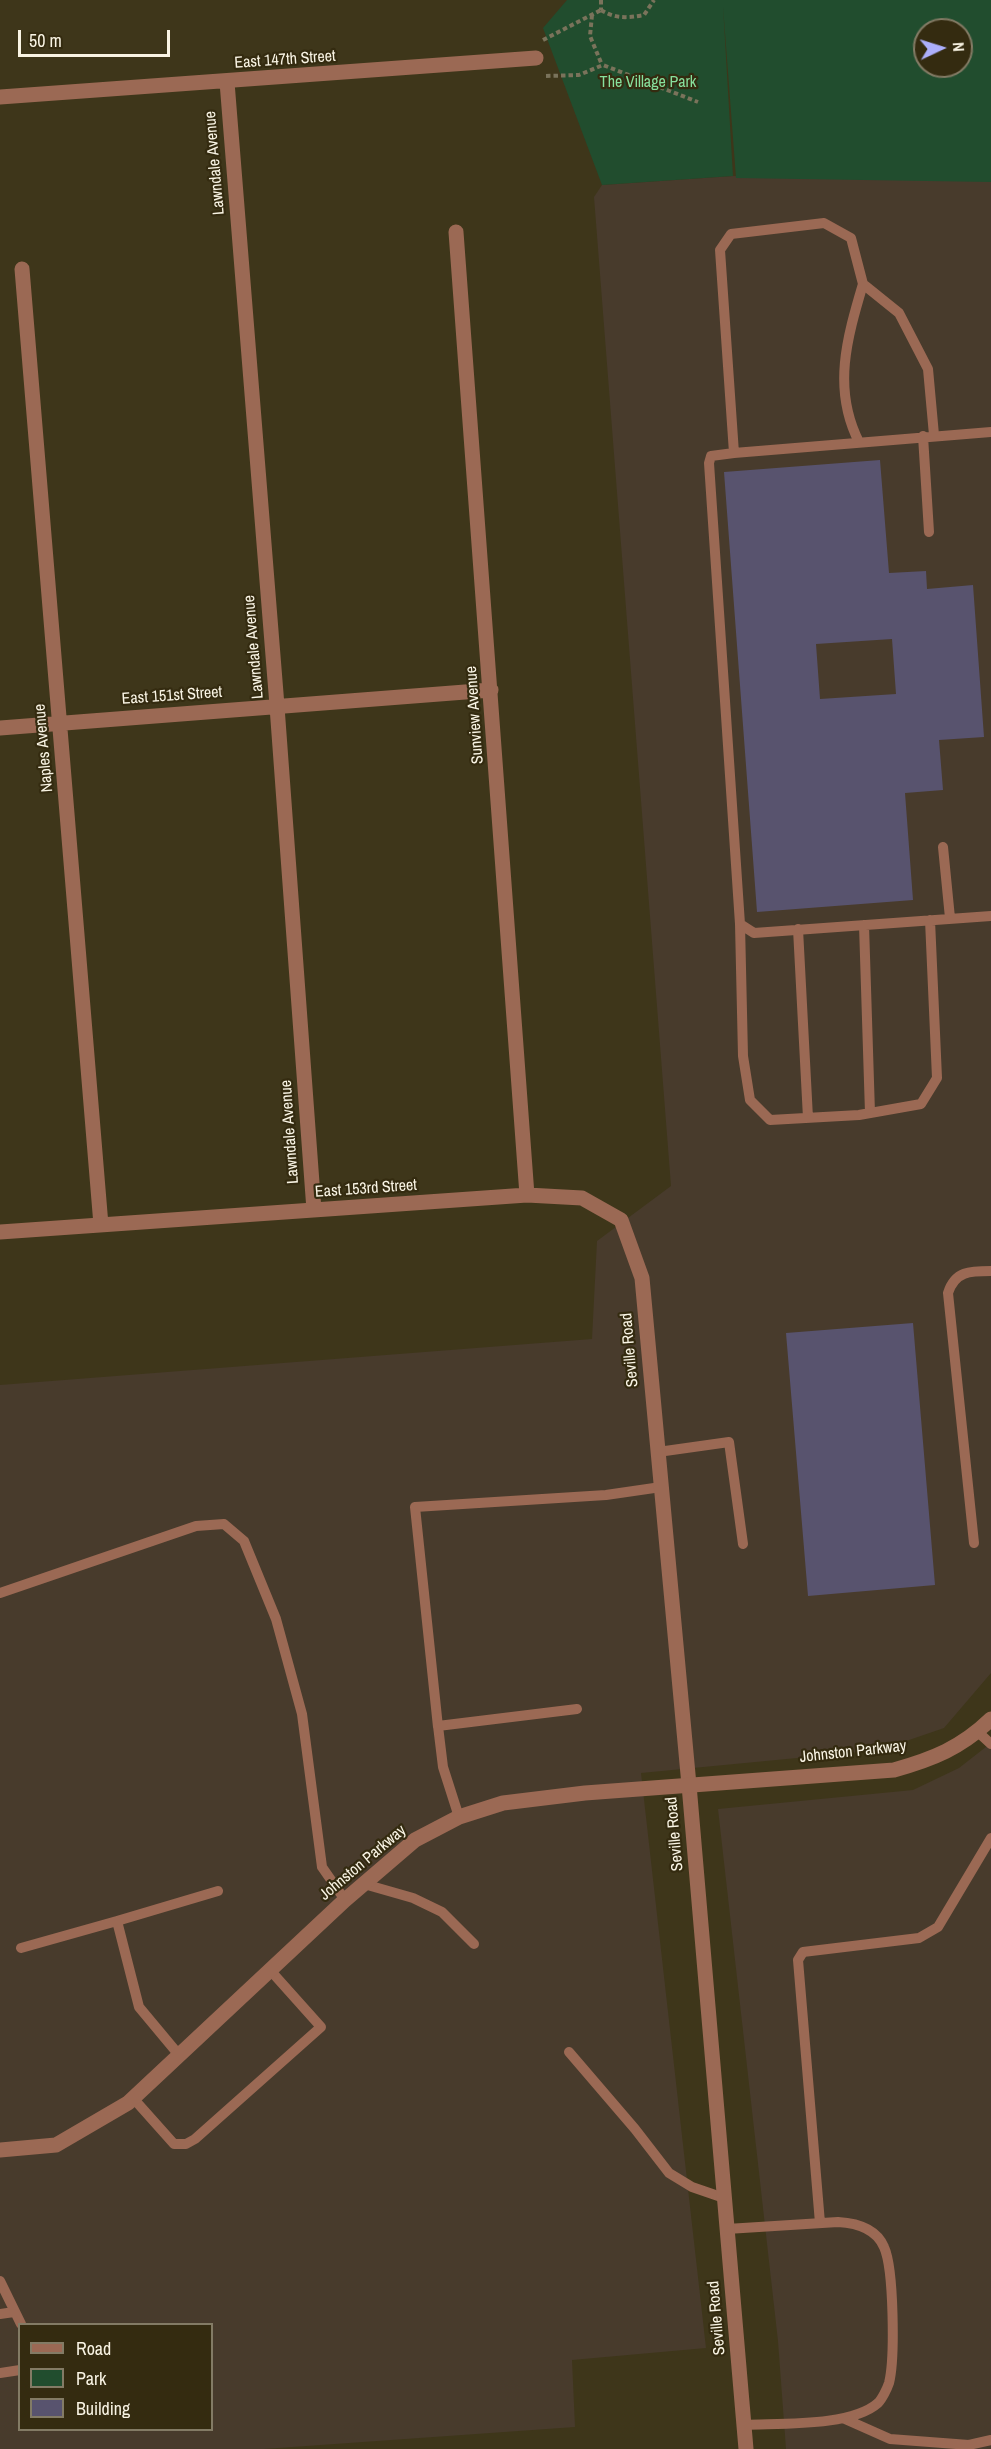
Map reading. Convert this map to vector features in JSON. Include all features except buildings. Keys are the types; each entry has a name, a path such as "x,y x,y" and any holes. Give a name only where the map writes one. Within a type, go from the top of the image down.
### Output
{"street":[{"name":"East 147th Street","path":"0,97 536,58"},
{"name":"Lawndale Avenue","path":"227,82 277,706 314,1210"},
{"name":"Sunview Avenue","path":"456,232 527,1195"},
{"name":"Naples Avenue","path":"22,269 101,1225"},
{"name":"East 151st Street","path":"0,728 491,690"},
{"name":"East 153rd Street","path":"0,1232 527,1195 582,1198 621,1220"},
{"name":"Seville Road","path":"621,1220 642,1278 689,1785 746,2449"},
{"name":"Johnston Parkway","path":"0,2150 56,2145 134,2098 345,1900 415,1840 459,1817 503,1803 585,1793 894,1770 933,1759 978,1732 991,1719"}],"lane":[{"path":"734,453 720,250 730,234 824,223 851,238 863,284 842,373 851,425 859,442"},
{"path":"863,284 899,313 928,369 928,532"},
{"path":"930,920 937,1078 921,1104 870,1113 770,1120 750,1100 743,1056 740,924 709,463 711,456 734,453 991,432"},
{"path":"943,847 950,918"},
{"path":"740,924 754,933 991,916"},
{"path":"864,925 870,1113"},
{"path":"798,929 807,1118"},
{"path":"974,1544 948,1293 952,1282 960,1274 991,1271"},
{"path":"658,1452 729,1442 743,1544"},
{"path":"459,1817 443,1767 415,1507 606,1495 661,1487"},
{"path":"0,1593 196,1526 224,1524 244,1541 276,1619 302,1714 322,1867 345,1900"},
{"path":"438,1727 577,1709"},
{"path":"978,1732 991,1744"},
{"path":"820,2223 798,1960 803,1952 919,1938 938,1927 991,1838"},
{"path":"364,1884 414,1898 442,1912 474,1944"},
{"path":"21,1948 218,1891"},
{"path":"117,1921 139,2007 179,2055"},
{"path":"134,2098 174,2144 186,2144 195,2139 321,2027 270,1970"},
{"path":"569,2052 635,2128 669,2173 692,2187 724,2198"},
{"path":"727,2229 855,2223 869,2230 884,2246 889,2276 894,2351 889,2385 879,2402 862,2413 845,2419 744,2425"},
{"path":"0,2281 20,2323"},
{"path":"0,2314 14,2312"},
{"path":"0,2373 18,2370"},
{"path":"845,2419 891,2439 969,2445 991,2440"}],"path":[{"path":"601,0 601,10"},
{"path":"601,10 613,17 636,17 644,15 654,0"},
{"path":"543,40 601,10"},
{"path":"592,14 590,36 603,65"},
{"path":"546,76 579,75 603,65 698,102"}],"shaded area":[{"path":"733,176 991,181 991,1673 944,1728 880,1750 641,1773 706,2348 572,2360 575,2427 264,2449 0,2449 0,1385 592,1339 597,1241 671,1186 594,197 602,185"},
{"path":"991,1743 991,2449 786,2449 778,2341 718,1809 913,1790 959,1768"}],"green space":[{"name":"The Village Park","path":"567,0 991,0 991,182 736,178 723,6 733,176 602,185 543,28"}]}
